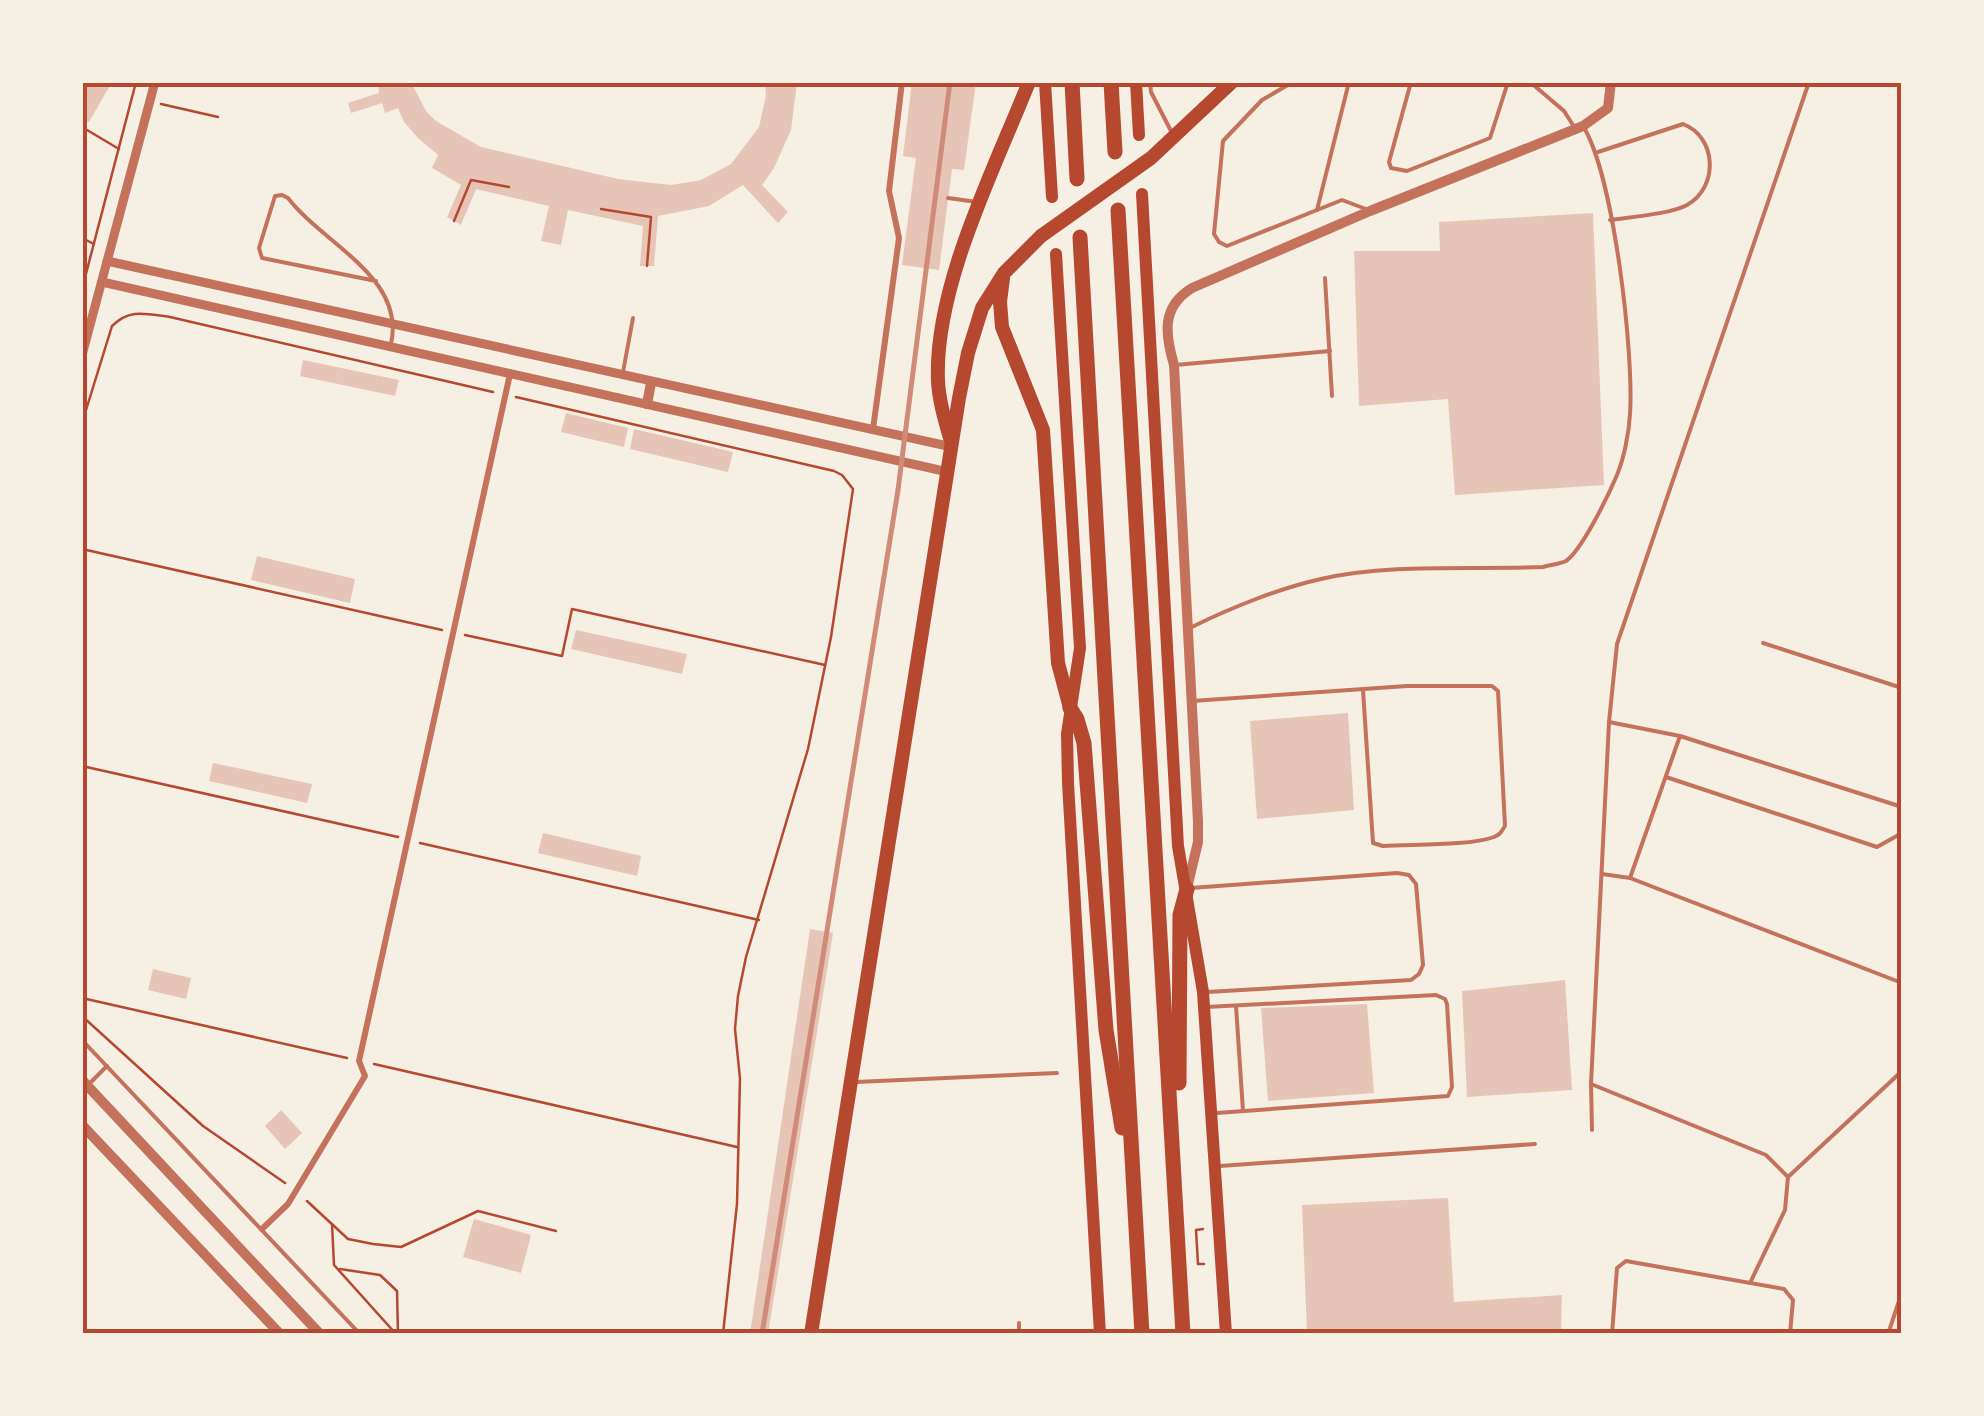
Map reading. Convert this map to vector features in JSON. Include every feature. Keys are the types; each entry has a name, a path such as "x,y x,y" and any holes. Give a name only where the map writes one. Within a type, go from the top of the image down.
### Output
{"highway":[{"path":"1072,82 1077,180"},
{"path":"1111,82 1115,152"},
{"path":"1118,210 1183,1334"},
{"path":"1080,237 1142,1334"},
{"path":"1070,708 1084,742 1106,1030 1133,1179"},
{"path":"1172,1131 1179,1087 1180,915 1187,888"}],"main road":[{"path":"952,447 938,383 940,344 953,279 1029,82"},
{"path":"1045,82 1052,197"},
{"path":"1136,82 1139,135"},
{"path":"811,1334 963,376 982,308 1004,272 1041,236 1151,158 1232,82"},
{"path":"1142,194 1178,846 1204,999 1226,1334"},
{"path":"1056,254 1080,648 1070,708 1068,783 1100,1334"},
{"path":"1004,272 1002,327 1043,430 1058,663 1070,708"}],"street":[{"path":"82,355 155,82"},
{"path":"873,430 899,238 890,190 902,82"},
{"path":"1187,888 1198,842 1174,365 1166,338 1167,320 1182,295 1370,211 1579,128 1608,108 1612,82"},
{"path":"108,261 952,447"},
{"path":"102,282 948,472"},
{"path":"262,1230 288,1204 365,1076 359,1061 510,374"},
{"path":"647,404 651,383"},
{"path":"85,1083 320,1334"},
{"path":"82,1125 280,1334"}],"lane":[{"path":"1150,82 1174,137"},
{"path":"1293,82 1262,100 1223,141 1214,234 1218,242 1228,246 1342,200 1370,211"},
{"path":"1317,210 1349,82"},
{"path":"1411,82 1389,162 1391,168 1407,171 1490,138 1508,82"},
{"path":"1187,630 1214,616 1321,579 1376,572 1543,567 1564,562 1577,549 1619,472 1630,416 1623,304 1596,153 1564,111 1530,82"},
{"path":"1592,1130 1609,722 1617,644 1809,82"},
{"path":"1596,153 1683,124 1706,139 1710,153 1706,181 1686,206 1610,220"},
{"path":"376,281 262,258 259,248 274,196 288,198 376,281 392,306 390,346"},
{"path":"948,198 982,202"},
{"path":"1325,278 1332,396"},
{"path":"622,376 633,318"},
{"path":"1174,365 1330,350"},
{"path":"1763,643 1902,688"},
{"path":"1192,701 1363,690 1483,683 1498,692 1505,826 1496,837 1383,846 1373,843 1363,690"},
{"path":"1609,722 1680,736 1902,807"},
{"path":"1630,878 1680,736"},
{"path":"1666,777 1877,847 1902,834"},
{"path":"1187,888 1397,873 1408,875 1416,884 1423,965 1411,980 1204,999"},
{"path":"1602,874 1630,878 1902,983"},
{"path":"1204,999 1236,1005 1436,995 1445,999 1450,1054 1452,1092 1443,1098 1212,1114"},
{"path":"1236,1005 1243,1111"},
{"path":"82,1040 360,1334"},
{"path":"85,1083 107,1066"},
{"path":"1750,1283 1785,1210 1788,1177 1902,1071"},
{"path":"851,1082 1056,1073"},
{"path":"1591,1084 1766,1155 1788,1177"},
{"path":"1216,1167 1535,1144"},
{"path":"1612,1334 1616,1268 1626,1261 1789,1291 1790,1334"},
{"path":"1888,1334 1902,1292"},
{"path":"1019,1324 1019,1334"}],"path":[{"path":"82,290 136,82"},
{"path":"160,104 218,116"},
{"path":"82,126 119,149"},
{"path":"454,221 470,180 509,186"},
{"path":"601,208 651,217 647,266"},
{"path":"82,238 94,244"},
{"path":"82,423 112,326 123,315 134,313 170,318 834,471 850,482 851,502 822,690 746,957 735,1029 740,1078 734,1258 723,1334"},
{"path":"82,766 759,920"},
{"path":"82,998 738,1147"},
{"path":"82,1016 203,1126 296,1191 348,1238 401,1247 478,1211 556,1231"},
{"path":"332,1223 333,1254 338,1269 397,1334"},
{"path":"1196,1230 1198,1264"},
{"path":"338,1269 380,1274 397,1291 397,1334"}],"building":[{"path":"82,82 112,82 89,122 82,118"},
{"path":"378,82 411,82 426,111 436,121 481,147 618,179 671,185 701,180 731,164 759,127 765,82 797,82 791,130 762,185 788,212 778,223 743,185 709,206 658,216 654,266 640,266 643,226 568,210 561,245 541,241 549,206 476,189 461,225 447,217 461,185 432,168 438,155 404,122 398,108 385,113 382,103 351,113 348,103 379,93"},
{"path":"912,82 976,82 964,170 952,169 939,270 902,265 916,158 903,156"},
{"path":"1593,213 1604,485 1455,495 1448,399 1359,406 1354,251 1440,251 1439,222"},
{"path":"303,360 399,380 395,396 300,376"},
{"path":"566,413 628,428 624,447 561,432"},
{"path":"634,429 733,452 728,472 630,449"},
{"path":"257,556 355,579 350,603 251,580"},
{"path":"576,630 687,654 682,674 571,649"},
{"path":"1348,713 1354,810 1257,819 1250,721"},
{"path":"213,763 312,784 307,803 209,781"},
{"path":"543,833 641,856 637,876 538,853"},
{"path":"810,929 833,933 768,1334 750,1334"},
{"path":"153,969 191,978 186,999 148,990"},
{"path":"1565,980 1572,1090 1467,1097 1462,991"},
{"path":"1367,1004 1374,1093 1268,1101 1261,1008"},
{"path":"281,1110 302,1133 285,1149 265,1126"},
{"path":"1448,1198 1454,1302 1562,1295 1561,1334 1307,1334 1302,1205"},
{"path":"474,1219 531,1235 521,1273 463,1257"}],"railway":[{"path":"762,1334 898,490 950,82"}]}
